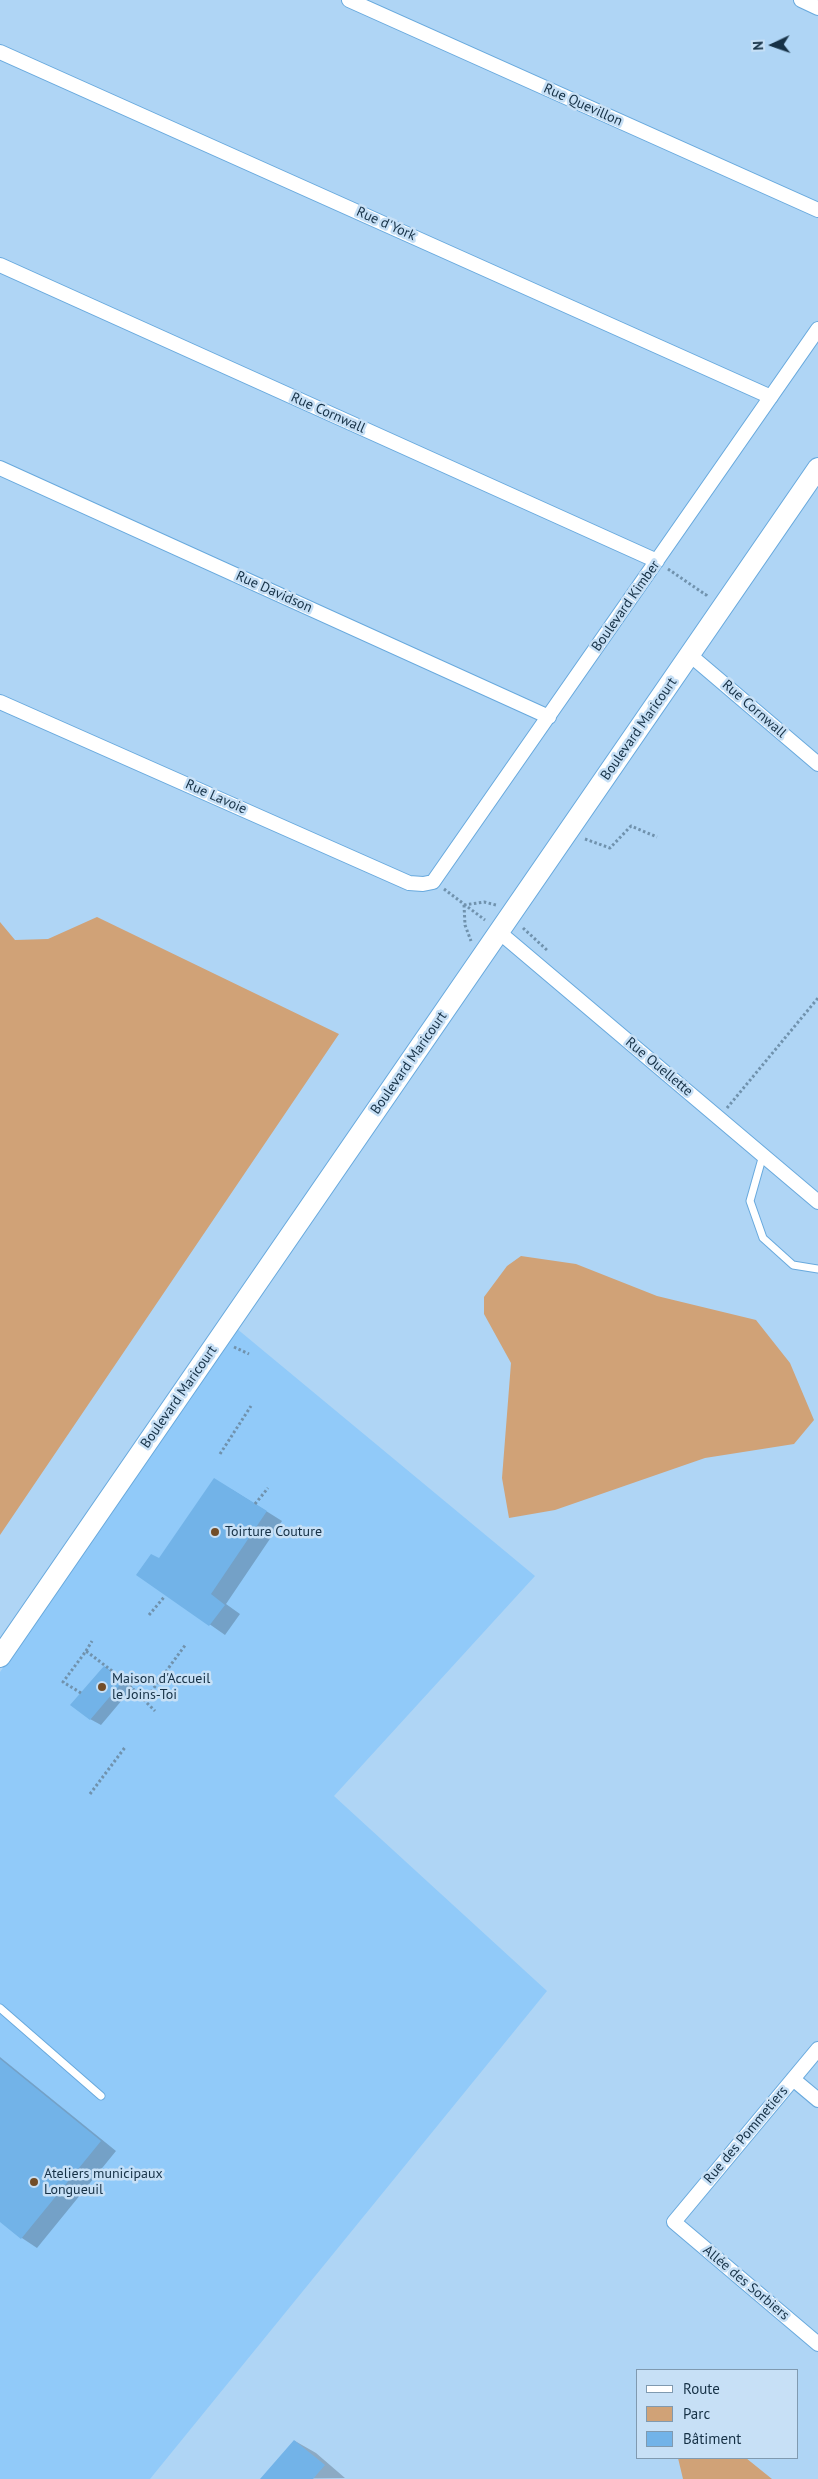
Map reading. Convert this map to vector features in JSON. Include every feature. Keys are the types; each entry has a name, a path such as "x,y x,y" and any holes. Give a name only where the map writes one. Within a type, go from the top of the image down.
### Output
{"street":[{"name":"Rue Quevillon","path":"349,0 818,210"},
{"path":"801,0 818,8"},
{"name":"Rue d'York","path":"0,52 771,397"},
{"name":"Rue Cornwall","path":"0,265 657,561"},
{"name":"Boulevard Kimber","path":"433,882 818,329"},
{"name":"Rue Davidson","path":"0,468 549,717"},
{"name":"Boulevard Maricourt","path":"0,1658 818,468"},
{"name":"Rue Cornwall","path":"690,655 818,764"},
{"name":"Rue Lavoie","path":"0,702 409,883 423,884 433,882"},
{"name":"Rue Ouellette","path":"499,932 818,1202"},
{"name":"Rue des Pommetiers","path":"674,2222 818,2049"},
{"path":"793,2079 818,2100"},
{"name":"Allée des Sorbiers","path":"674,2222 818,2344"}],"lane":[{"path":"763,1156 750,1201 763,1238 793,1265 818,1269"},
{"path":"0,2008 101,2096"}],"path":[{"path":"669,569 706,595 711,587"},
{"path":"567,832 610,848 631,826 657,836"},
{"path":"445,890 499,932"},
{"path":"464,905 484,902 499,906"},
{"path":"464,905 465,925 469,938 473,943"},
{"path":"719,1118 818,998"},
{"path":"220,1454 251,1406"},
{"path":"255,1504 268,1488"},
{"path":"149,1615 165,1596"},
{"path":"81,1693 64,1682 92,1641"},
{"path":"150,1692 186,1644"},
{"path":"86,1651 124,1680 155,1711"},
{"path":"90,1794 126,1746"}],"shaded area":[{"path":"236,1328 535,1576 334,1796 547,1991 150,2479 0,2479 0,1672"}],"green space":[{"path":"97,917 339,1034 0,1535 0,922 15,940 48,939"},
{"path":"521,1256 576,1264 657,1296 756,1320 790,1363 814,1420 794,1444 705,1458 555,1510 509,1518 502,1478 511,1363 484,1314 484,1297 507,1266"},
{"path":"678,2459 747,2459 772,2479 683,2479"}],"building":[{"name":"Toirture Couture","path":"214,1478 267,1511 211,1594 225,1605 209,1626 136,1575 151,1554 159,1558"},
{"name":"Maison d'Accueil le Joins-Toi","path":"104,1666 124,1680 90,1720 70,1705"},
{"name":"Ateliers municipaux Longueuil","path":"0,2059 101,2141 21,2239 0,2222"},
{"path":"294,2440 325,2465 313,2479 260,2479"}],"place":[{"name":"Toirture Couture","path":"215,1532"},
{"name":"Maison d'Accueil le Joins-Toi","path":"102,1687"},
{"name":"Ateliers municipaux Longueuil","path":"34,2182"}]}
